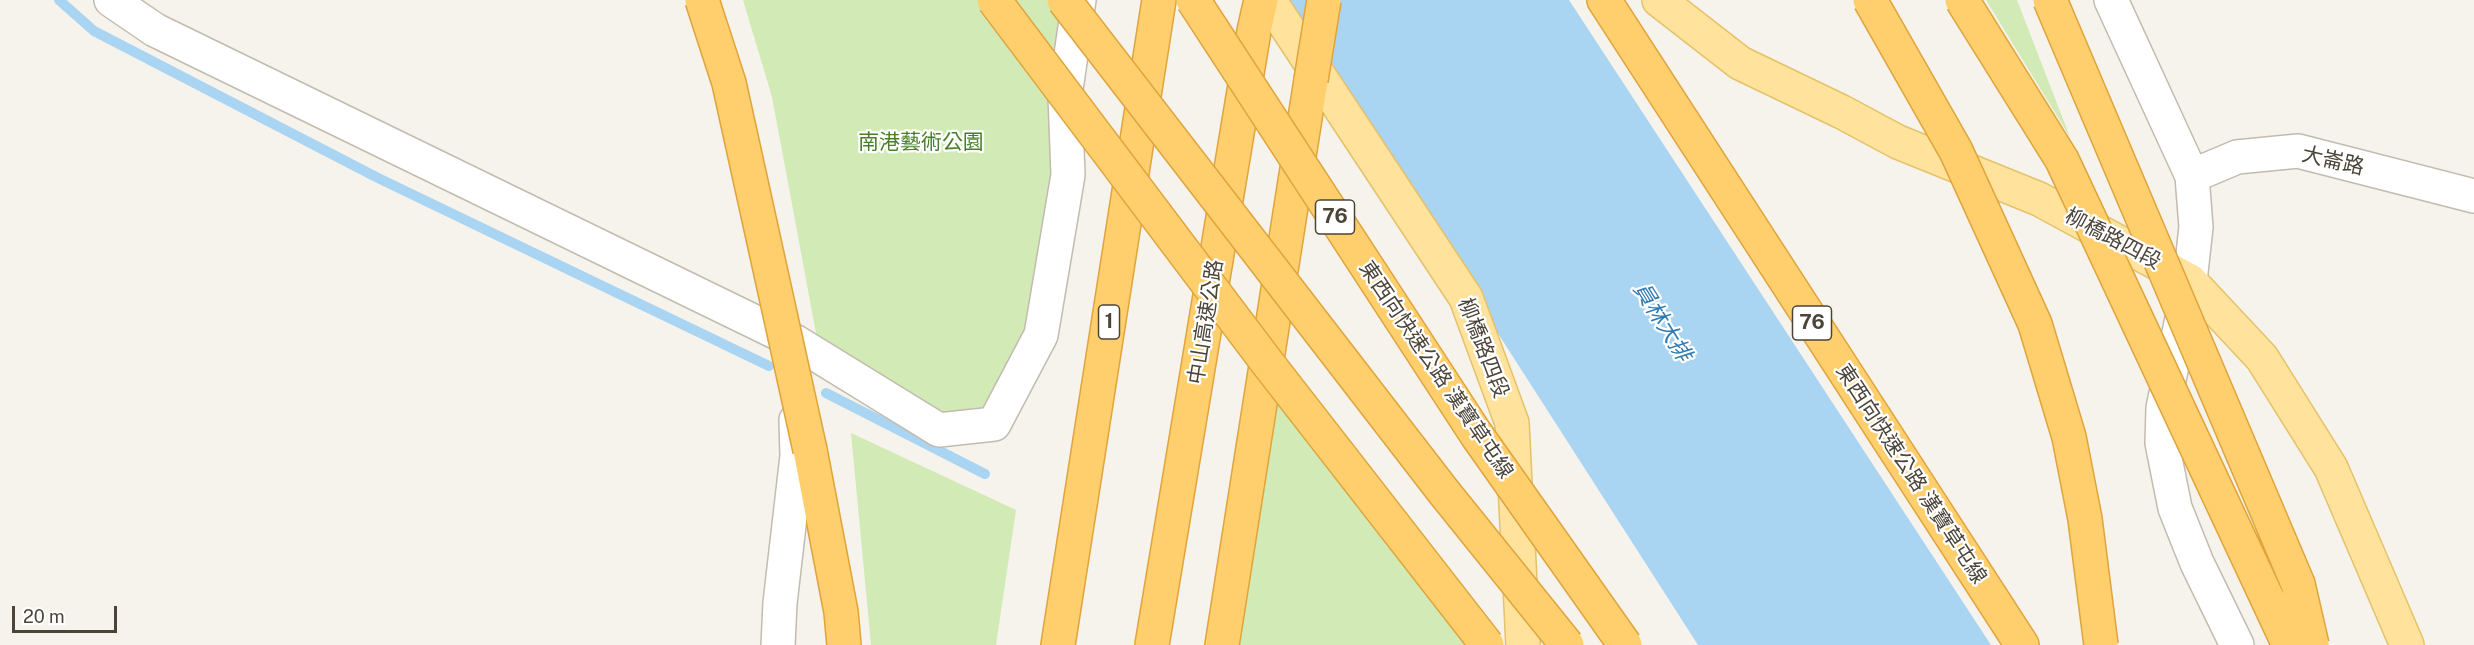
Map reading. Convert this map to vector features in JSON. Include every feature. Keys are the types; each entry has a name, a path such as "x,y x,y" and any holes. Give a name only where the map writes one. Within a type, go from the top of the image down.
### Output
{"highway":[{"path":"702,0 729,83 810,450 841,612 844,645"},
{"path":"994,0 1266,361 1487,645"},
{"path":"1064,0 1443,491 1567,645"},
{"name":"1","path":"1058,645 1159,0"},
{"name":"東西向快速公路 漢寶草屯線","path":"1193,0 1476,434 1625,645"},
{"path":"1222,645 1324,0"},
{"name":"東西向快速公路 漢寶草屯線","path":"1604,0 2022,645"},
{"path":"1870,0 1956,151 2035,324 2069,437 2085,519 2101,645"},
{"path":"1962,0 2062,160 2289,645"},
{"path":"2050,0 2298,584 2312,645"},
{"name":"中山高速公路","path":"1152,645 1257,15"}],"main road":[{"name":"柳橋路四段","path":"1269,0 1466,298 1512,423 1523,645"},
{"name":"柳橋路四段","path":"1659,0 1740,63 1898,142 2039,199 2190,281 2262,358 2331,468 2407,645"}],"street":[{"path":"111,0 155,30 796,342 939,430 994,424 1041,335 1068,175 1065,96 1079,0"},
{"path":"2111,0 2192,176 2196,227 2190,281 2163,408 2162,443 2175,508 2197,563 2237,645"},
{"name":"大崙路","path":"2192,176 2236,157 2298,151 2474,196"},
{"path":"778,645 780,603 796,456 796,342"}],"green space":[{"name":"南港藝術公園","path":"743,0 1076,0 1062,154 1032,333 986,418 940,415 821,360 772,97"},
{"path":"1986,0 2017,0 2070,137"},
{"path":"1266,361 1487,645 1222,645"},
{"path":"851,433 1016,510 996,645 871,645"}],"water":[{"name":"員林大排","path":"1284,0 1569,0 1991,645 1698,645"}],"waterway":[{"path":"59,0 94,31 378,178 769,366"},
{"path":"826,393 985,474"}]}
